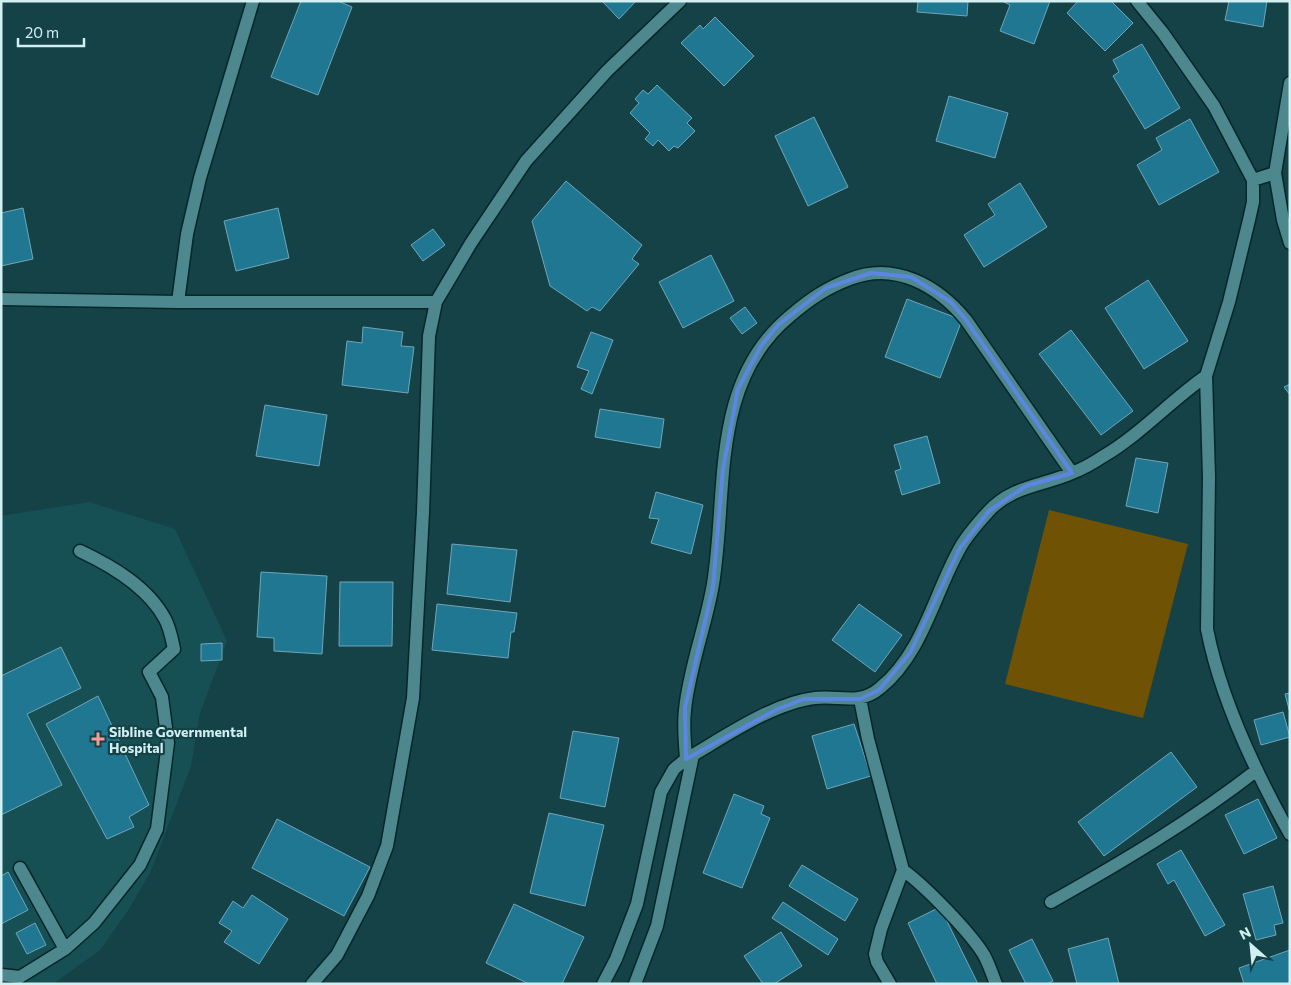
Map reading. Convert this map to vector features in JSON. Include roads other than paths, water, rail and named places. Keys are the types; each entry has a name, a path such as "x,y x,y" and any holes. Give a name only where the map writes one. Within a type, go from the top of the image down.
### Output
{"street":[{"path":"178,302 188,234 200,178 253,1"},
{"path":"312,984 337,955 368,896 387,846 412,698 422,522 429,336 436,302 471,243 526,161 607,71 680,1"},
{"path":"1137,1 1163,33 1208,98 1238,148 1253,180 1253,202 1249,220 1229,302 1206,376 1209,477 1207,629 1211,650 1223,685 1257,770 1264,787 1290,834"},
{"path":"1290,83 1275,173 1283,220 1290,242"},
{"path":"1253,180 1275,173"},
{"path":"635,984 657,926 690,757 685,708 713,586 718,552 723,469 730,418 738,390 761,346 778,326 826,288 871,273 911,276 937,291 951,302 966,320 1072,473"},
{"path":"1,299 178,302 436,302"},
{"path":"603,984 616,958 637,904 661,792 674,769 690,757 778,709 804,699 828,697 860,699 878,690 910,653 960,548 989,511 1003,498 1026,486 1072,473 1124,442 1172,401 1206,376"},
{"path":"1,975 20,977 65,949 94,924 140,865 157,829 168,743 162,697 149,672 174,649 166,620 154,604 132,583 108,564 80,551"},
{"path":"860,699 868,740 903,870 881,929 875,954 877,962 890,984"},
{"path":"1051,902 1098,877 1214,802 1257,770"},
{"path":"20,868 65,949"},
{"path":"903,870 918,882 975,942 985,957 996,984"}],"place":[{"name":"Sibline Governmental Hospital","path":"98,739"}]}
